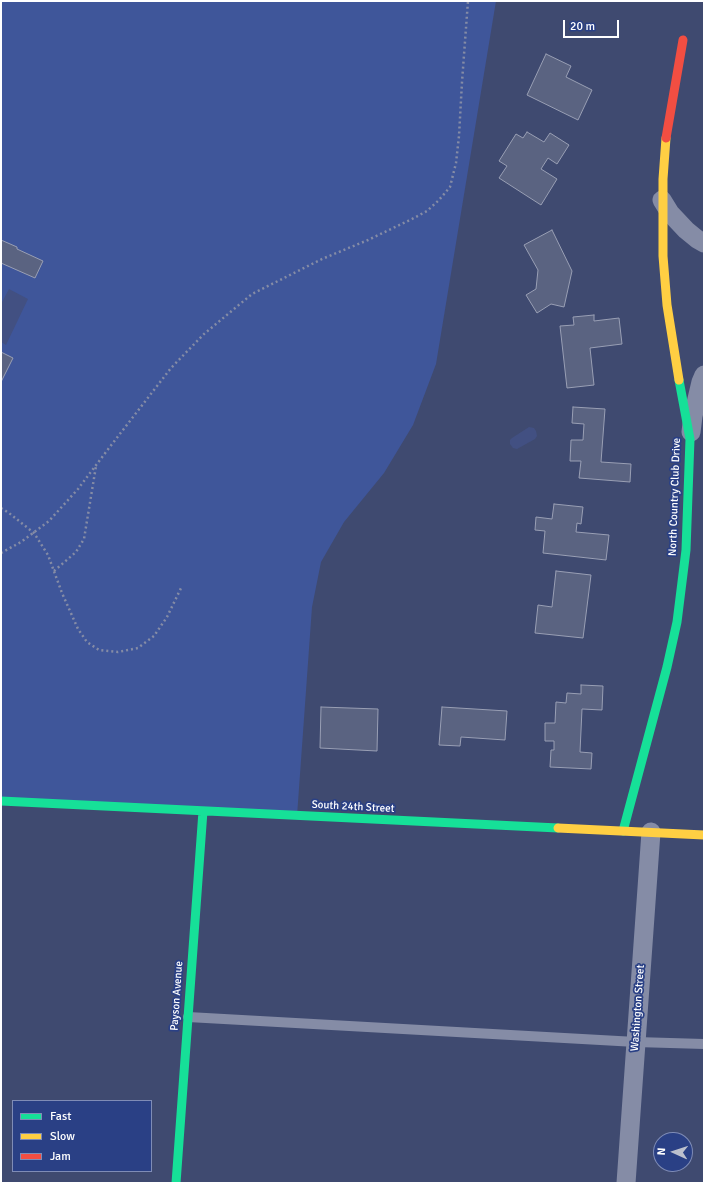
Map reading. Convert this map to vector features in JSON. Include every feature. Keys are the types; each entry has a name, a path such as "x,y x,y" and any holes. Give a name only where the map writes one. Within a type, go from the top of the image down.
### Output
{"street":[{"name":"North Country Club Drive","path":"623,831 667,667 677,622 686,550 690,440 667,305 663,256 662,200 667,131 683,40"},
{"path":"662,200 670,213 686,230 704,243"},
{"path":"690,440 693,416 704,375"},
{"name":"South 24th Street","path":"1,802 704,835"},
{"name":"Payson Avenue","path":"176,1183 203,811"},
{"name":"Washington Street","path":"626,1183 651,832"}],"lane":[{"path":"188,1017 636,1042 704,1044"}],"path":[{"path":"1,553 21,542 49,521 78,489 171,368 204,334 252,294 322,259 368,240 427,211 450,187 456,163 459,136 468,1"},
{"path":"54,571 76,552 84,539 96,464"},
{"path":"1,508 34,533 48,555 62,593 78,629 87,642 99,650 118,652 138,648 154,636 168,617 182,586"}],"shaded area":[{"path":"1,1 496,1 436,364 413,425 384,473 344,522 321,562 312,607 297,816 1,801"},
{"path":"9,289 28,299 6,345 1,342 1,304"},
{"path":"529,427 534,428 536,431 537,436 535,439 517,449 513,448 510,444 510,440"}],"building":[{"path":"546,54 571,66 566,77 592,90 578,120 527,95"},
{"path":"527,132 544,142 550,133 569,145 557,164 548,158 541,169 557,179 541,205 499,178 507,166 499,161 516,134 523,138"},
{"path":"552,230 572,271 564,307 551,304 537,313 526,295 536,289 538,270 524,245"},
{"path":"1,240 43,261 35,278 1,263"},
{"path":"594,315 594,321 619,318 622,344 590,348 594,385 567,388 560,326 574,325 573,317"},
{"path":"1,352 13,358 1,382"},
{"path":"573,407 605,409 601,462 631,464 630,482 579,478 581,461 570,461 571,440 583,440 584,424 572,423"},
{"path":"554,504 583,507 581,524 577,523 576,532 609,535 606,560 543,553 545,531 535,530 536,517 552,519"},
{"path":"556,571 591,575 583,638 535,633 538,605 552,607"},
{"path":"581,685 603,686 602,710 582,709 580,752 592,753 591,769 550,767 551,750 554,750 554,741 545,741 545,723 555,723 556,702 566,703 567,693 581,694"},
{"path":"321,707 378,709 377,751 320,748"},
{"path":"442,707 507,711 505,740 461,737 460,746 439,745"}],"traffic: fast":[{"path":"623,831 667,667 677,622 686,550 690,439 679,380"},
{"path":"1,801 558,828"},
{"path":"176,1183 203,811"}],"traffic: slow":[{"path":"666,138 663,179 663,256 667,305 679,380"},
{"path":"558,828 704,835"}],"traffic: jam":[{"path":"666,138 683,40"}]}
